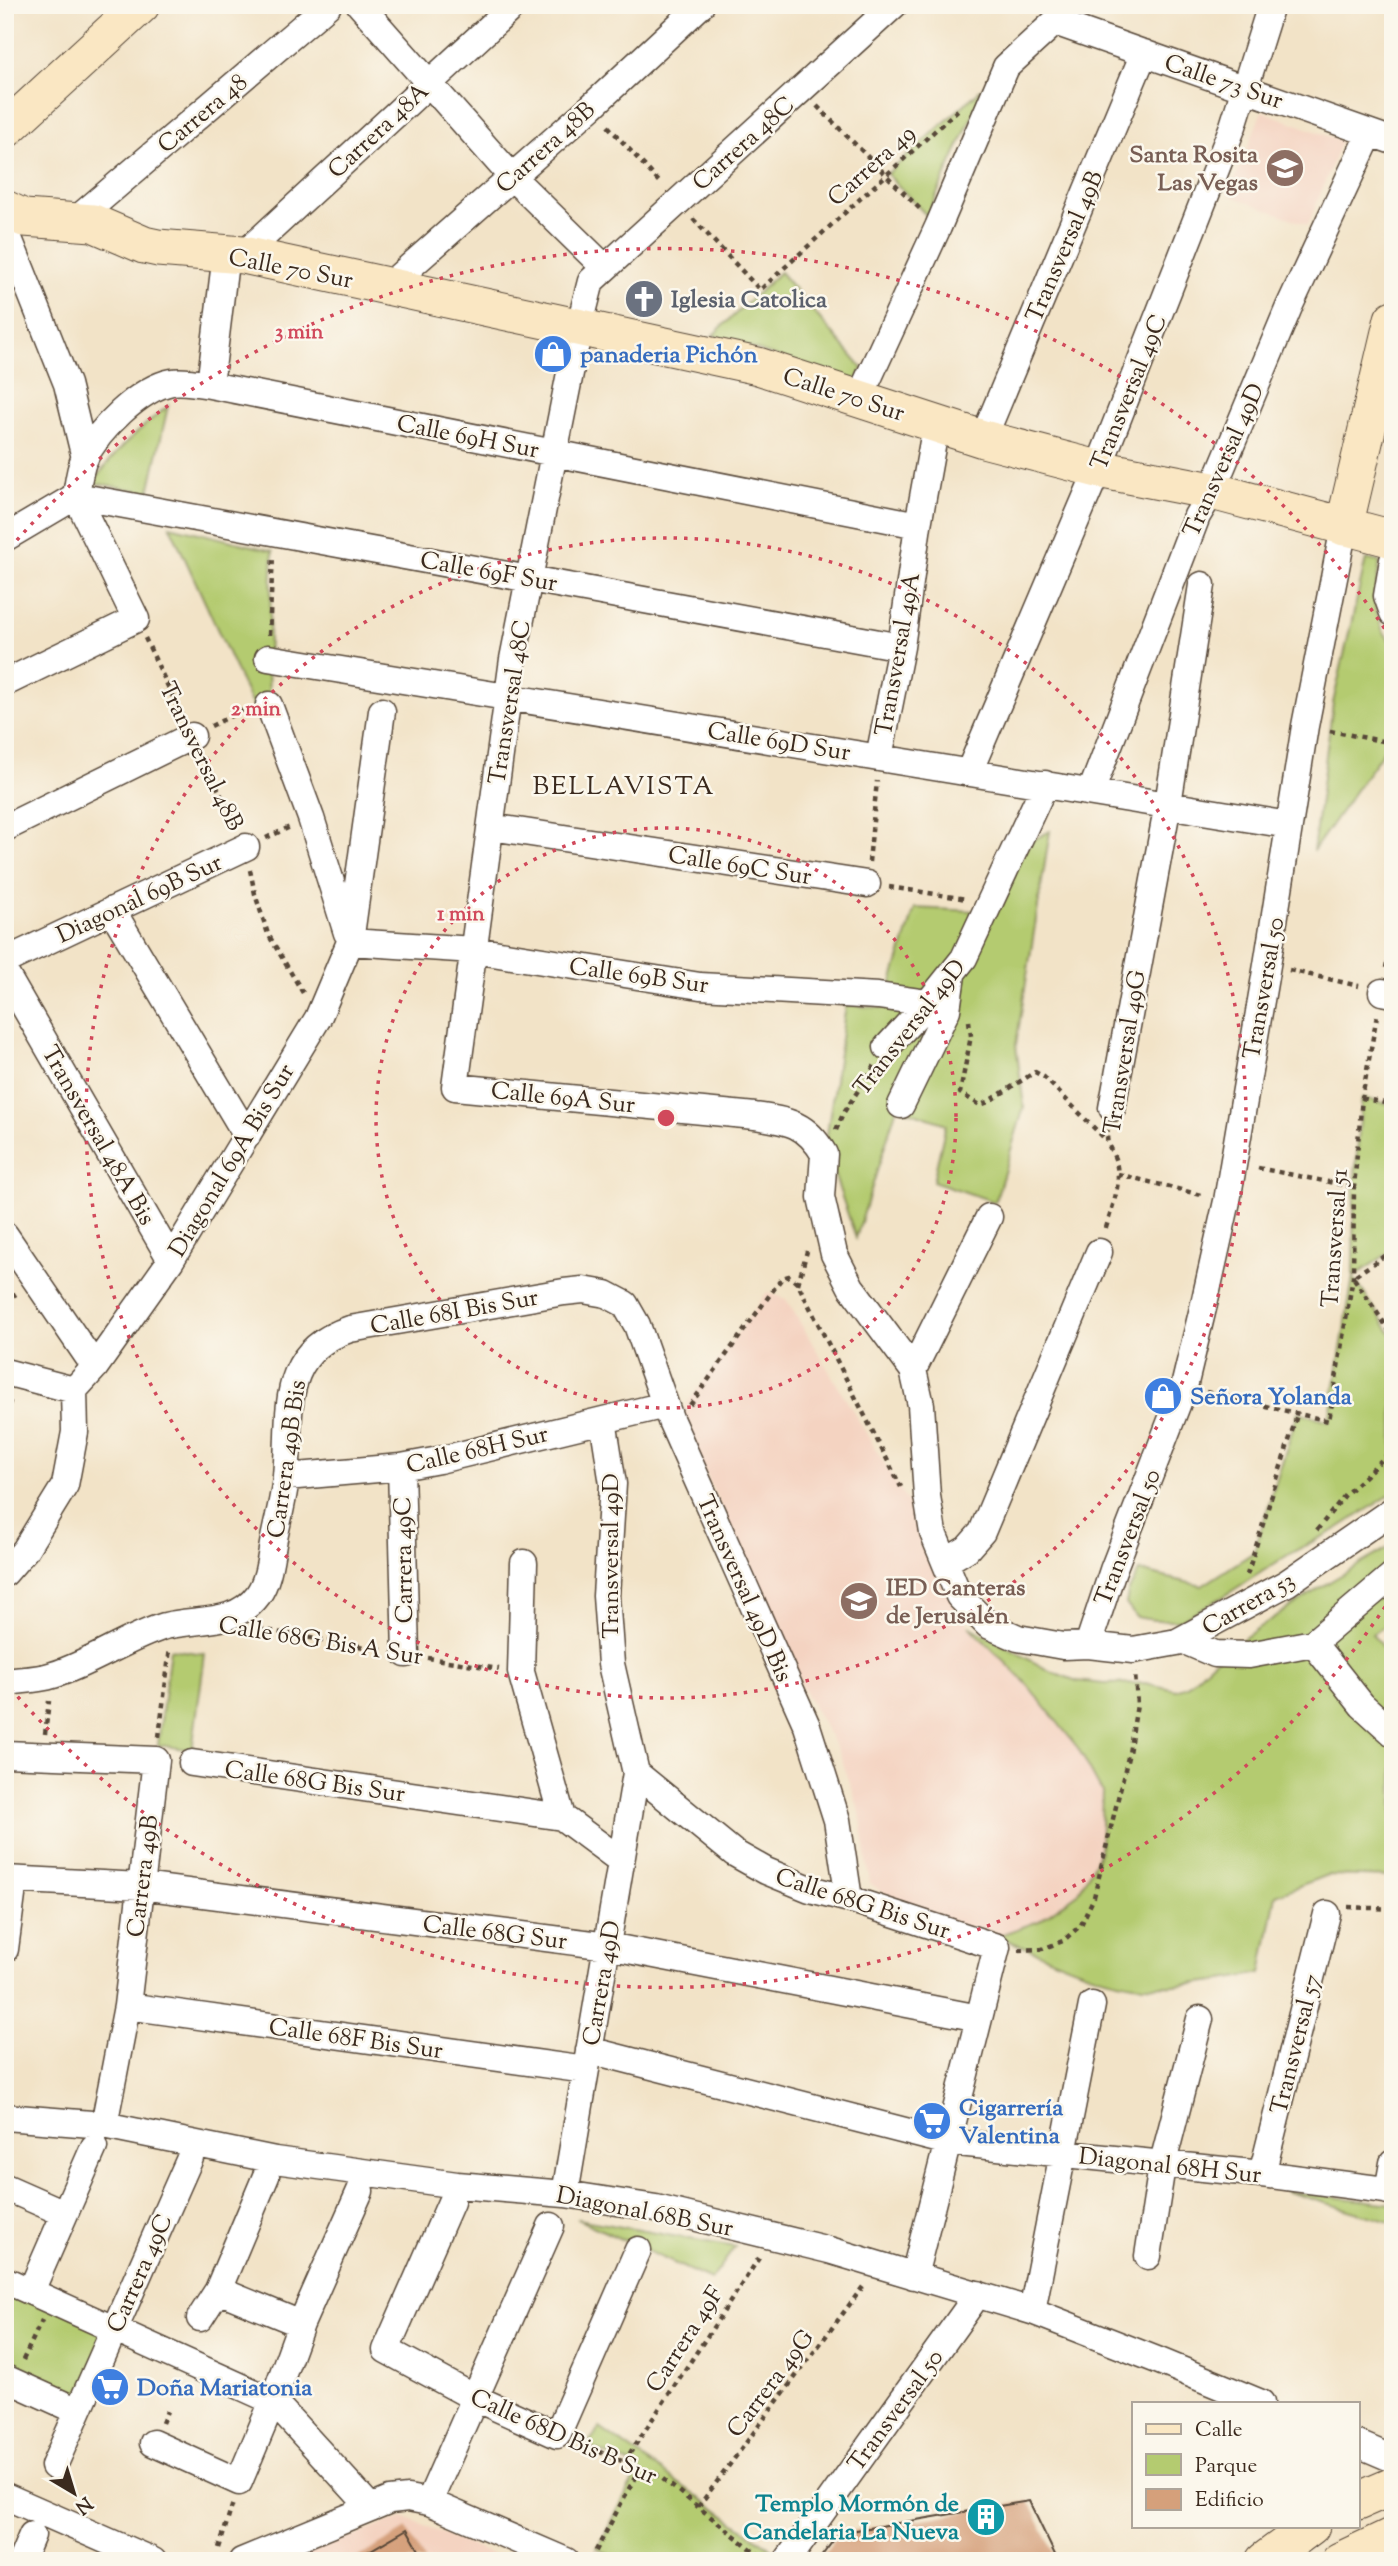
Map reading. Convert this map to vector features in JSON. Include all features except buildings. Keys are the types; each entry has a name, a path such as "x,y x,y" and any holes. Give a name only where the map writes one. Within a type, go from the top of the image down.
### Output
{"street":[{"path":"5,130 141,5"},
{"name":"Carrera 48","path":"76,220 328,5"},
{"path":"360,5 598,274"},
{"name":"Carrera 48A","path":"234,254 514,5"},
{"name":"Carrera 48B","path":"387,287 591,107 701,5"},
{"name":"Transversal 49C","path":"969,772 1098,469 1233,127 1271,5"},
{"name":"Carrera 48C","path":"598,274 800,90 877,11"},
{"name":"Calle 73 Sur","path":"938,227 1006,67 1055,22 1382,137"},
{"name":"Transversal 49B","path":"983,439 1144,53"},
{"name":"Transversal 49D","path":"1091,792 1197,516 1212,491 1289,307 1382,137"},
{"name":"Calle 70 Sur","path":"7,222 24,218 76,220 158,248 234,254 758,366 983,439 1098,469 1212,491 1393,539"},
{"path":"7,222 67,384 85,458"},
{"path":"859,399 938,227"},
{"path":"209,385 234,254"},
{"name":"Transversal 48C","path":"456,1087 508,697 579,328 598,274"},
{"name":"Transversal 50","path":"1087,1645 1184,1387 1227,1201 1268,965 1305,726 1344,527 1393,319"},
{"name":"Calle 69H Sur","path":"76,496 85,458 106,428 128,406 154,387 174,382 209,385 918,525"},
{"name":"Transversal 49A","path":"879,757 901,647 918,525 936,425"},
{"path":"5,683 136,619 76,496 8,529"},
{"name":"Calle 69F Sur","path":"76,496 901,647"},
{"path":"1393,560 1387,596 1393,613"},
{"name":"Transversal 49G","path":"1112,1108 1168,804 1202,585"},
{"name":"Calle 69D Sur","path":"268,658 1289,825"},
{"path":"269,705 311,818 350,942"},
{"name":"Diagonal 69A Bis Sur","path":"74,1390 95,1367 171,1260 318,1018 350,942 382,711"},
{"path":"5,828 191,736"},
{"name":"Transversal 49D","path":"887,1047 928,1003 964,958 1045,785"},
{"name":"Calle 69C Sur","path":"491,827 867,884"},
{"name":"Diagonal 69B Sur","path":"5,961 246,847"},
{"path":"112,910 247,1136"},
{"name":"Calle 69B Sur","path":"350,942 474,950 700,986 878,996 928,1003"},
{"name":"Transversal 48A Bis","path":"5,973 171,1260"},
{"path":"901,1105 947,1010 952,973"},
{"name":"Calle 69A Sur","path":"456,1087 786,1120 804,1129 824,1154"},
{"path":"824,1154 821,1197 834,1254 851,1287 913,1370 921,1405 927,1496 933,1533 959,1596 988,1625 1018,1638 1063,1646 1087,1645"},
{"path":"913,1370 989,1217"},
{"path":"5,1235 95,1367"},
{"path":"944,1562 967,1549 982,1531 1099,1252"},
{"name":"Calle 68I Bis Sur","path":"309,1353 323,1342 350,1329 564,1292 583,1290 606,1294"},
{"name":"Transversal 49D Bis","path":"606,1294 625,1304 637,1325 668,1413 807,1727 837,1820 849,1899"},
{"name":"Carrera 49B Bis","path":"213,1621 243,1611 258,1595 267,1575 286,1477 290,1392 294,1378 309,1353"},
{"path":"5,1372 74,1390 75,1432 65,1485 26,1550 5,1573"},
{"name":"Calle 68H Sur","path":"286,1477 401,1467 603,1420 668,1413"},
{"name":"Transversal 49D","path":"603,1420 613,1484 606,1596 611,1664 636,1773"},
{"name":"Carrera 49C","path":"401,1467 406,1654"},
{"name":"Carrera 53","path":"1087,1645 1133,1650 1160,1647 1182,1640 1287,1583 1393,1510"},
{"path":"524,1563 521,1672 562,1817 620,1860"},
{"path":"1182,1640 1215,1654 1250,1655 1313,1643 1393,1575"},
{"name":"Calle 68G Bis A Sur","path":"5,1682 52,1676 165,1626 213,1621"},
{"path":"1313,1643 1362,1705 1393,1733"},
{"path":"5,1754 156,1760"},
{"name":"Carrera 49B","path":"38,2302 64,2213 99,2136 127,2006 156,1760"},
{"name":"Calle 68G Bis Sur","path":"192,1763 562,1817"},
{"name":"Calle 68G Bis Sur","path":"636,1773 734,1853 766,1871 810,1889 997,1947"},
{"name":"Carrera 49D","path":"565,2194 636,1773"},
{"path":"5,1949 10,1880"},
{"name":"Calle 68G Sur","path":"10,1880 141,1886 608,1946 979,2018"},
{"name":"Transversal 57","path":"1262,2174 1327,1914"},
{"path":"914,2276 997,1947"},
{"path":"1032,2311 1092,2005"},
{"name":"Calle 68F Bis Sur","path":"127,2006 588,2060 948,2142"},
{"path":"1147,2256 1162,2165 1200,2019"},
{"name":"Diagonal 68B Sur","path":"5,2117 99,2136 457,2185 565,2194 656,2208 829,2250 1032,2311 1259,2402"},
{"name":"Diagonal 68H Sur","path":"948,2142 1262,2174 1390,2191"},
{"name":"Carrera 49C","path":"54,2466 190,2158"},
{"path":"1390,2191 1393,2163"},
{"path":"200,2318 218,2290 266,2176"},
{"path":"5,2187 64,2213"},
{"path":"153,2443 239,2482 301,2324 360,2191"},
{"name":"Calle 68D Bis B Sur","path":"451,2202 386,2350 475,2398 556,2435"},
{"path":"429,2502 551,2226"},
{"path":"556,2435 638,2250"},
{"path":"5,2280 38,2302 114,2330 273,2401 371,2508"},
{"path":"218,2290 301,2324"},
{"name":"Transversal 50","path":"786,2561 978,2294"},
{"path":"13,2373 78,2411"},
{"path":"1360,2445 1393,2459"},
{"path":"1360,2500 1393,2486"},
{"path":"5,2496 153,2561"},
{"path":"242,2561 390,2500 408,2498 429,2502 566,2561"},
{"path":"1264,2561 1308,2528"},
{"path":"21,2561 32,2535"},
{"path":"1340,2561 1393,2536"}],"path":[{"path":"800,90 938,227"},
{"name":"Carrera 49","path":"677,202 760,290 967,102"},
{"path":"591,107 677,202"},
{"path":"268,658 274,532"},
{"name":"Transversal 48B","path":"136,619 246,847 255,894 268,934 318,1018"},
{"path":"191,736 252,705 269,705"},
{"path":"1305,726 1393,743"},
{"name":"Transversal 49A","path":"867,884 879,757"},
{"name":"Diagonal 69B Sur","path":"246,847 311,818"},
{"path":"867,884 989,902"},
{"path":"1268,965 1387,993"},
{"path":"968,1014 971,1036 960,1093 979,1105 1035,1072 1044,1077 1106,1140"},
{"name":"Transversal 49D","path":"824,1154 844,1112 887,1047"},
{"name":"Transversal 51","path":"1298,1412 1329,1422 1353,1277 1354,1187 1362,1098 1393,1105"},
{"name":"Transversal 49G","path":"1112,1108 1106,1140 1118,1166 1118,1174"},
{"path":"1233,1164 1354,1187"},
{"path":"1099,1252 1118,1174 1227,1201"},
{"path":"1393,1250 1353,1277 1393,1336"},
{"path":"668,1413 687,1408 782,1278 789,1276 798,1284 901,1488"},
{"path":"1184,1387 1298,1412 1237,1612"},
{"path":"1311,1541 1345,1495 1393,1449"},
{"name":"Calle 68G Bis A Sur","path":"213,1621 521,1672"},
{"path":"156,1760 170,1649 165,1626"},
{"path":"997,1947 1042,1949 1063,1941 1081,1925 1094,1897 1137,1705 1133,1650"},
{"path":"43,1756 52,1676"},
{"path":"1327,1914 1333,1909 1356,1906 1393,1909"},
{"name":"Carrera 49F","path":"624,2462 773,2236"},
{"name":"Carrera 49G","path":"698,2507 864,2287 863,2280"},
{"path":"13,2373 38,2302"},
{"name":"Calle 68D Bis B Sur","path":"556,2435 659,2476 766,2561"},
{"path":"591,2561 640,2468"},
{"path":"215,2561 239,2482"}],"shaded area":[{"name":"Santa Rosita Las Vegas","path":"1262,111 1341,141 1308,225 1229,195"},
{"name":"IED Canteras de Jerusalén","path":"767,1292 786,1299 912,1510 941,1576 969,1626 1026,1683 1078,1748 1102,1792 1100,1852 1078,1893 1039,1921 997,1936 903,1908 870,1883 860,1812 840,1754 807,1696 679,1415"},
{"path":"403,2517 507,2561 290,2561"}],"green space":[{"path":"987,84 927,216 887,174"},
{"path":"780,272 862,368 856,384 713,335"},
{"path":"168,406 149,492 93,483 128,442"},
{"path":"170,526 273,551 268,658 269,705 252,705"},
{"path":"1366,559 1380,562 1374,597 1376,612 1383,631 1393,645 1393,743 1389,743 1313,851 1333,703"},
{"path":"1050,831 1016,1045 1024,1107 995,1202 933,1181 946,1124 897,1107 856,1238 833,1171 826,1141 846,1005 884,1008 915,908 975,911 1033,840"},
{"path":"1362,1098 1393,1105 1393,1250 1353,1277 1354,1187"},
{"path":"1353,1277 1393,1336 1393,1493 1337,1529 1291,1553 1221,1598 1180,1620 1136,1617 1126,1604 1128,1592 1139,1571 1202,1586 1254,1552 1298,1412 1329,1421"},
{"path":"1393,1545 1393,1621 1372,1634 1393,1661 1393,1877 1327,1875 1276,1895 1261,1973 1218,1981 1173,1985 1126,1983 1088,1973 997,1936 1039,1921 1078,1893 1100,1852 1102,1792 1078,1748 1026,1683 969,1626 1050,1671 1077,1681 1104,1684 1145,1683 1176,1690 1187,1686 1214,1660 1258,1628"},
{"path":"170,1649 205,1654 192,1750 158,1745"},
{"path":"1285,2191 1393,2204 1393,2223"},
{"path":"577,2219 735,2247 711,2280"},
{"path":"5,2285 109,2332 76,2404 5,2372"},
{"path":"600,2428 774,2550 767,2561 626,2561 597,2549 640,2468 586,2446"}],"place":[{"name":"Santa Rosita Las Vegas","path":"1285,168"},
{"name":"Iglesia Catolica","path":"644,299"},
{"name":"panaderia Pichón","path":"553,354"},
{"name":"Señora Yolanda","path":"1163,1396"},
{"name":"IED Canteras de Jerusalén","path":"859,1601"},
{"name":"Cigarrería Valentina","path":"932,2121"},
{"name":"Doña Mariatonia","path":"110,2387"},
{"name":"Templo Mormón de Candelaria La Nueva","path":"986,2517"}],"district":[{"name":"BELLAVISTA","path":"624,785"}]}
